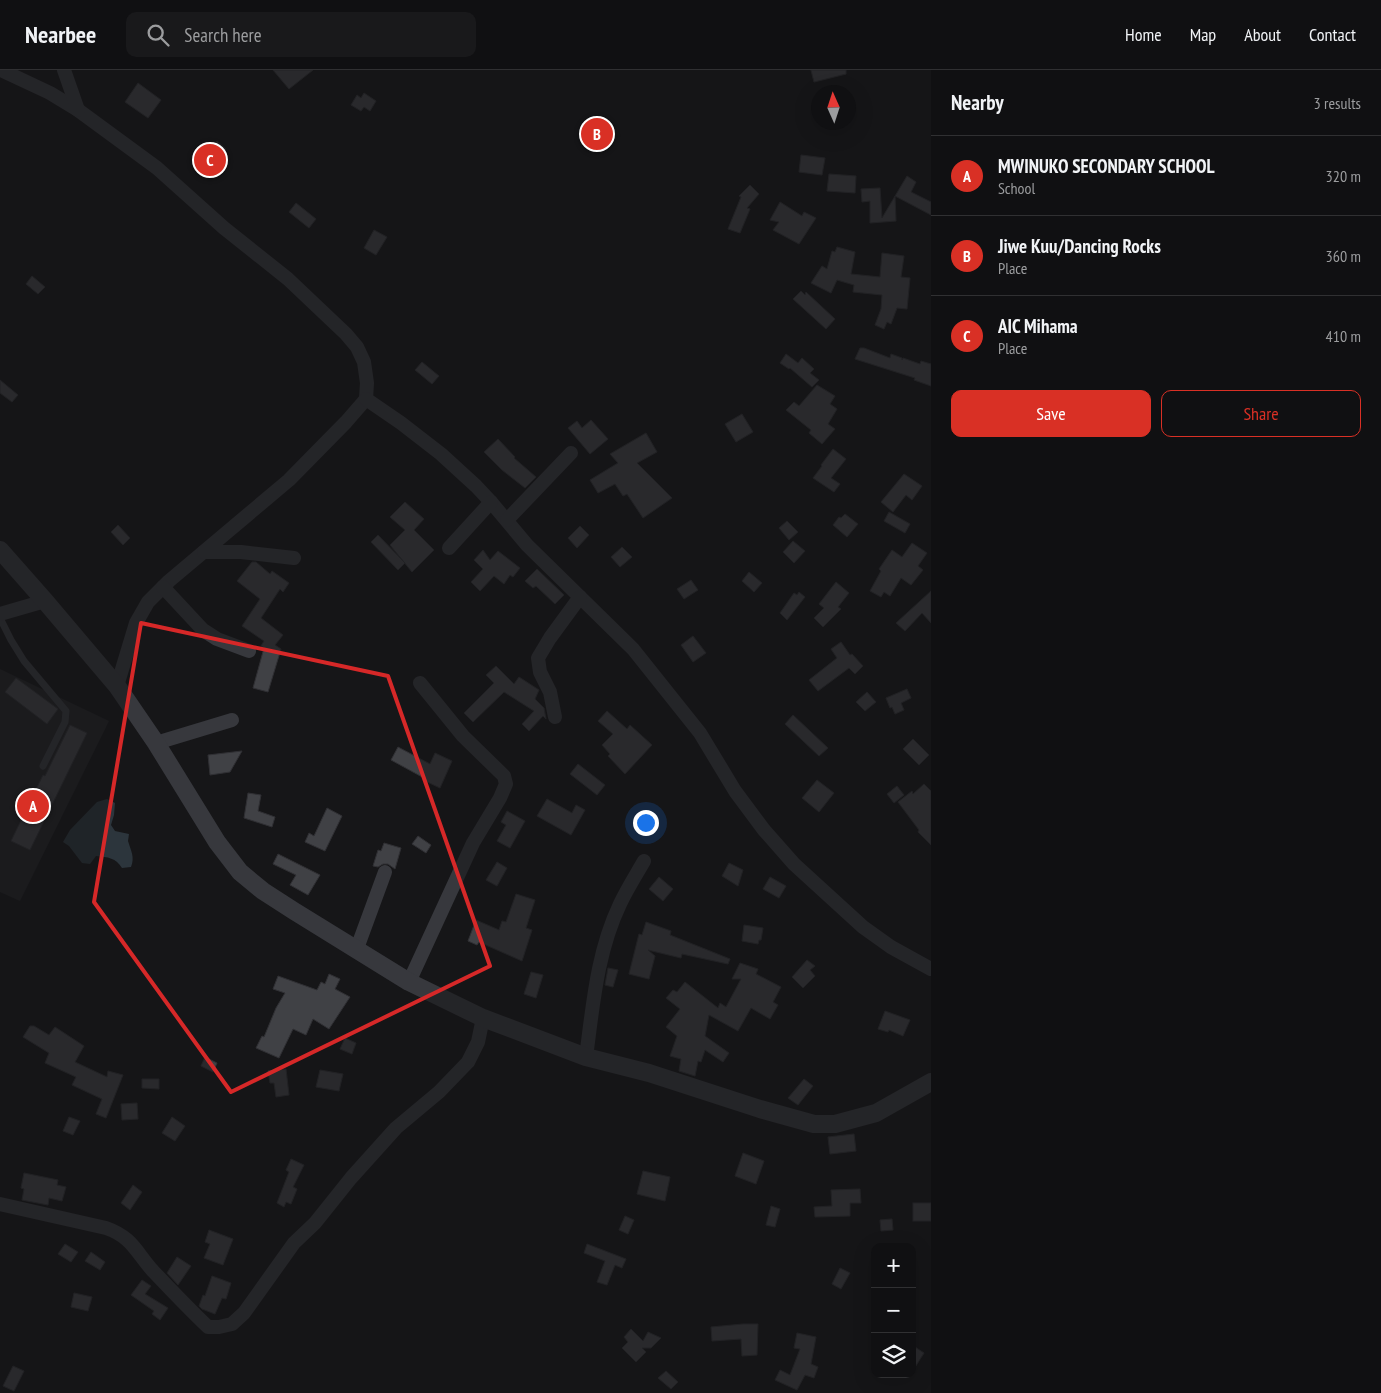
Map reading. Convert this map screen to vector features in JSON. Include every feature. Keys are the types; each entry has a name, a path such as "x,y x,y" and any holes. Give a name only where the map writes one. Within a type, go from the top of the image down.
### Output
{"street":[{"path":"1,70 50,93 78,110 157,168 224,228 288,279 346,334 357,347 364,362 367,383 366,400 289,480 163,587 148,602 136,623 117,686"},
{"path":"64,70 78,110"},
{"path":"366,400 401,423 440,454 491,502 527,545 633,649 671,694 700,733 735,791 764,830 794,864 863,927 891,947 931,969"},
{"path":"507,520 571,453"},
{"path":"449,548 491,502"},
{"path":"0,550 117,686 156,742 216,842 240,872 279,901 356,951 409,982 483,1018 586,1057 649,1073 760,1109 814,1124 835,1124 876,1113 931,1082"},
{"path":"204,552 241,552 294,558"},
{"path":"163,587 203,630 217,639 250,651"},
{"path":"555,717 550,692 540,672 538,658 580,597"},
{"path":"0,616 45,601"},
{"path":"409,982 473,842 500,798 506,784 504,776 463,736 420,683"},
{"path":"156,742 232,720"},
{"path":"586,1057 595,986 608,934 619,905 644,861"},
{"path":"356,951 385,872"},
{"path":"0,1204 119,1232 208,1327 232,1324 255,1299 294,1243 316,1223 350,1178 396,1128 439,1092 468,1062 478,1042 483,1018"}],"lane":[{"path":"0,616 11,640 24,661 66,711 65,722 43,766"}],"highlighted area":[{"path":"141,623 388,676 490,966 231,1092 94,902"}],"shaded area":[{"path":"0,669 109,721 20,901 0,892"},
{"path":"107,799 115,803 111,825 115,831 129,834 128,841 133,857 131,867 122,868 111,859 96,856 90,864 82,863 69,846 63,842 70,830 97,802"}],"building":[{"path":"273,70 313,70 289,89"},
{"path":"811,70 846,70 846,74 814,82"},
{"path":"138,83 161,100 148,118 125,102"},
{"path":"364,93 376,101 370,111 364,107 361,111 351,105 357,95 361,98"},
{"path":"217,141 226,149 222,153 228,158 211,178 192,162 208,142 213,146"},
{"path":"801,155 825,158 822,175 799,172"},
{"path":"829,174 856,176 855,193 827,191"},
{"path":"907,176 916,182 911,192 931,202 931,215 895,196"},
{"path":"750,185 759,194 747,208 750,209 740,233 728,229 741,197 739,196"},
{"path":"880,188 882,218 895,196 896,221 870,223 870,201 862,202 861,189"},
{"path":"780,202 802,216 804,212 816,218 799,244 773,230 779,222 770,220"},
{"path":"296,203 316,219 309,228 289,212"},
{"path":"374,230 387,237 376,255 364,248"},
{"path":"837,247 855,252 851,274 880,277 882,253 904,256 901,277 910,278 907,309 897,308 891,324 887,322 884,329 875,325 881,309 882,295 853,292 854,285 837,280 831,293 811,283 822,266 827,269 832,251 835,252"},
{"path":"32,276 45,287 38,294 26,284"},
{"path":"801,291 805,295 806,292 835,319 826,329 793,299"},
{"path":"860,348 890,358 891,354 902,358 902,360 903,358 920,364 921,361 931,364 931,386 914,380 915,378 855,359"},
{"path":"786,354 798,363 802,358 814,369 810,373 819,380 812,387 790,368 780,363"},
{"path":"422,362 439,376 432,384 415,370"},
{"path":"0,380 18,395 12,402 0,393"},
{"path":"817,385 835,396 830,404 837,409 828,424 835,429 822,444 809,433 811,430 786,410 794,402 799,406"},
{"path":"742,414 753,432 736,442 725,424"},
{"path":"591,420 608,439 590,454 568,428 577,421 582,428"},
{"path":"646,433 657,452 637,463 672,498 643,518 627,494 623,496 615,484 598,493 590,480 618,463 610,454"},
{"path":"498,439 514,458 536,477 525,488 502,470 484,452"},
{"path":"833,449 846,459 831,478 840,484 834,492 813,478"},
{"path":"904,474 922,486 912,500 906,495 893,512 881,502"},
{"path":"405,502 424,519 414,530 434,550 412,572 390,545 405,530 390,517"},
{"path":"889,512 910,524 905,533 884,521"},
{"path":"845,514 858,524 847,537 833,525 839,517 841,518"},
{"path":"787,521 798,532 789,540 779,528"},
{"path":"118,525 130,538 123,545 111,532"},
{"path":"580,526 589,535 577,548 568,538"},
{"path":"378,535 405,563 398,570 371,542"},
{"path":"793,541 805,551 794,563 783,552"},
{"path":"912,543 927,553 918,566 923,570 911,585 901,578 890,596 884,592 881,597 870,591 881,571 879,569 892,550 902,557"},
{"path":"622,547 632,557 620,567 611,557"},
{"path":"483,550 490,560 498,551 520,568 513,577 510,575 504,584 494,576 480,591 471,582 483,569 474,560"},
{"path":"252,562 256,562 270,574 272,571 289,583 283,592 280,589 261,618 283,635 275,645 281,649 268,692 253,688 264,648 261,646 264,641 242,626 260,599 237,581"},
{"path":"537,569 564,595 555,604 536,586 533,588 525,581"},
{"path":"749,572 762,583 754,592 742,581"},
{"path":"691,580 698,590 684,599 677,589"},
{"path":"836,582 849,593 838,607 841,609 823,627 814,618 824,608 819,604"},
{"path":"931,591 931,623 922,613 905,631 896,623"},
{"path":"799,592 805,597 787,620 780,613 794,593 797,595"},
{"path":"693,636 706,653 693,662 681,645"},
{"path":"841,642 850,655 852,654 863,666 855,674 849,668 818,691 809,680 837,658 831,649"},
{"path":"496,666 514,684 519,677 539,690 535,699 544,708 546,719 543,716 529,731 522,724 534,711 504,692 473,722 464,713 494,683 486,675"},
{"path":"16,678 58,709 47,724 5,692"},
{"path":"907,689 911,698 901,703 904,710 895,714 886,698"},
{"path":"867,692 876,702 865,711 856,702"},
{"path":"607,711 627,729 630,725 652,745 625,774 608,756 610,754 602,745 613,734 598,721"},
{"path":"793,715 828,748 819,756 785,724"},
{"path":"70,725 87,733 30,850 11,841"},
{"path":"913,739 929,755 919,765 903,749"},
{"path":"398,747 430,764 435,753 452,761 440,788 391,760"},
{"path":"242,751 230,772 210,775 208,755"},
{"path":"578,764 605,785 597,795 570,774"},
{"path":"817,780 834,793 819,812 802,798"},
{"path":"924,784 931,791 931,845 918,832 919,830 898,802 912,791 913,794"},
{"path":"897,786 904,795 894,803 887,794"},
{"path":"248,793 261,795 258,811 275,817 272,827 244,818"},
{"path":"547,799 572,813 576,805 585,810 571,835 537,816"},
{"path":"327,808 342,816 325,851 305,842 309,833 314,836"},
{"path":"507,811 525,821 510,848 497,841 506,825 501,822"},
{"path":"418,836 431,845 426,853 412,844"},
{"path":"384,843 401,848 395,869 388,864 378,867 373,866 378,850 381,851"},
{"path":"278,854 320,875 308,895 290,885 296,875 273,864"},
{"path":"497,862 507,868 497,886 486,880"},
{"path":"729,863 743,870 738,886 722,876"},
{"path":"659,877 673,889 663,901 649,889"},
{"path":"770,877 786,886 779,898 763,889"},
{"path":"516,894 535,900 526,928 532,930 522,961 479,942 477,945 468,941 476,920 499,930 502,921 506,922"},
{"path":"646,922 671,931 670,935 730,959 728,964 682,954 681,958 648,950 655,956 649,979 629,974 639,934 642,935"},
{"path":"744,925 763,928 761,940 759,940 758,944 742,941"},
{"path":"807,960 815,966 810,970 815,976 803,988 792,977"},
{"path":"740,963 758,969 756,974 781,987 773,1002 778,1005 770,1019 751,1008 738,1031 709,1015 705,1036 729,1053 723,1062 705,1050 701,1062 698,1061 695,1076 679,1071 681,1059 670,1056 677,1036 666,1027 680,1009 666,998 673,990 677,992 685,982 718,1008 720,1003 726,1007 741,979 732,979"},
{"path":"608,968 618,970 613,987 605,985"},
{"path":"531,972 543,975 536,998 524,994"},
{"path":"329,974 340,979 335,989 350,997 329,1029 313,1019 306,1035 293,1029 279,1058 256,1048 262,1036 264,1037 276,1008 285,993 273,989 278,976 317,990 321,982 325,984"},
{"path":"885,1011 910,1020 903,1036 889,1030 888,1032 878,1029"},
{"path":"30,1026 34,1026 49,1035 55,1027 84,1046 75,1062 107,1077 108,1071 123,1075 106,1118 96,1114 102,1099 72,1085 76,1077 45,1063 49,1053 23,1037"},
{"path":"345,1038 356,1043 352,1054 340,1049"},
{"path":"205,1057 217,1063 213,1072 201,1066"},
{"path":"286,1069 289,1095 276,1097 274,1083 270,1083 268,1071"},
{"path":"320,1070 343,1074 339,1091 316,1087"},
{"path":"142,1079 159,1079 159,1089 142,1088"},
{"path":"804,1079 813,1086 798,1105 788,1098"},
{"path":"137,1103 138,1119 122,1120 121,1104"},
{"path":"69,1117 80,1121 73,1135 63,1131"},
{"path":"172,1117 185,1126 175,1141 162,1133"},
{"path":"854,1134 856,1151 830,1154 828,1137"},
{"path":"743,1153 764,1161 756,1184 735,1176"},
{"path":"291,1159 304,1165 293,1187 297,1189 291,1204 286,1202 284,1207 277,1203 289,1172 286,1170"},
{"path":"643,1171 670,1177 665,1201 637,1194"},
{"path":"24,1173 58,1180 57,1185 66,1187 62,1201 49,1198 48,1205 22,1200 24,1189 21,1188"},
{"path":"133,1185 142,1192 130,1210 121,1203"},
{"path":"860,1189 861,1203 850,1203 850,1216 815,1217 814,1207 832,1206 831,1190"},
{"path":"913,1203 931,1203 931,1221 913,1221"},
{"path":"771,1206 780,1209 775,1227 766,1225"},
{"path":"625,1216 634,1220 628,1234 619,1230"},
{"path":"892,1219 893,1230 881,1231 880,1220"},
{"path":"209,1230 233,1239 223,1265 204,1258 210,1244 205,1242"},
{"path":"65,1244 78,1252 71,1262 58,1254"},
{"path":"587,1244 626,1259 622,1268 615,1265 607,1285 597,1282 605,1261 584,1253"},
{"path":"91,1252 105,1262 100,1270 85,1261"},
{"path":"177,1257 191,1266 178,1285 167,1273"},
{"path":"840,1268 850,1273 841,1289 832,1284"},
{"path":"212,1276 231,1283 226,1299 222,1298 215,1314 199,1306 203,1295 205,1296"},
{"path":"142,1280 151,1286 145,1294 168,1308 160,1320 152,1314 154,1311 131,1295"},
{"path":"74,1293 92,1297 88,1311 71,1307"},
{"path":"758,1324 757,1355 742,1356 741,1339 712,1341 711,1327"},
{"path":"631,1329 643,1341 648,1332 661,1338 651,1348 642,1348 646,1352 636,1362 622,1348 628,1342 624,1337"},
{"path":"797,1333 816,1337 811,1364 818,1367 814,1378 805,1375 797,1390 775,1380 780,1370 790,1375 800,1349 794,1348"},
{"path":"916,1348 924,1353 916,1366"},
{"path":"13,1366 24,1371 14,1391 3,1386"},
{"path":"666,1371 678,1382 671,1389 658,1378"}],"place":[{"name":"Jiwe Kuu/Dancing Rocks","path":"597,134"},
{"name":"AIC Mihama","path":"210,160"},
{"name":"MWINUKO SECONDARY SCHOOL","path":"33,806"}]}
